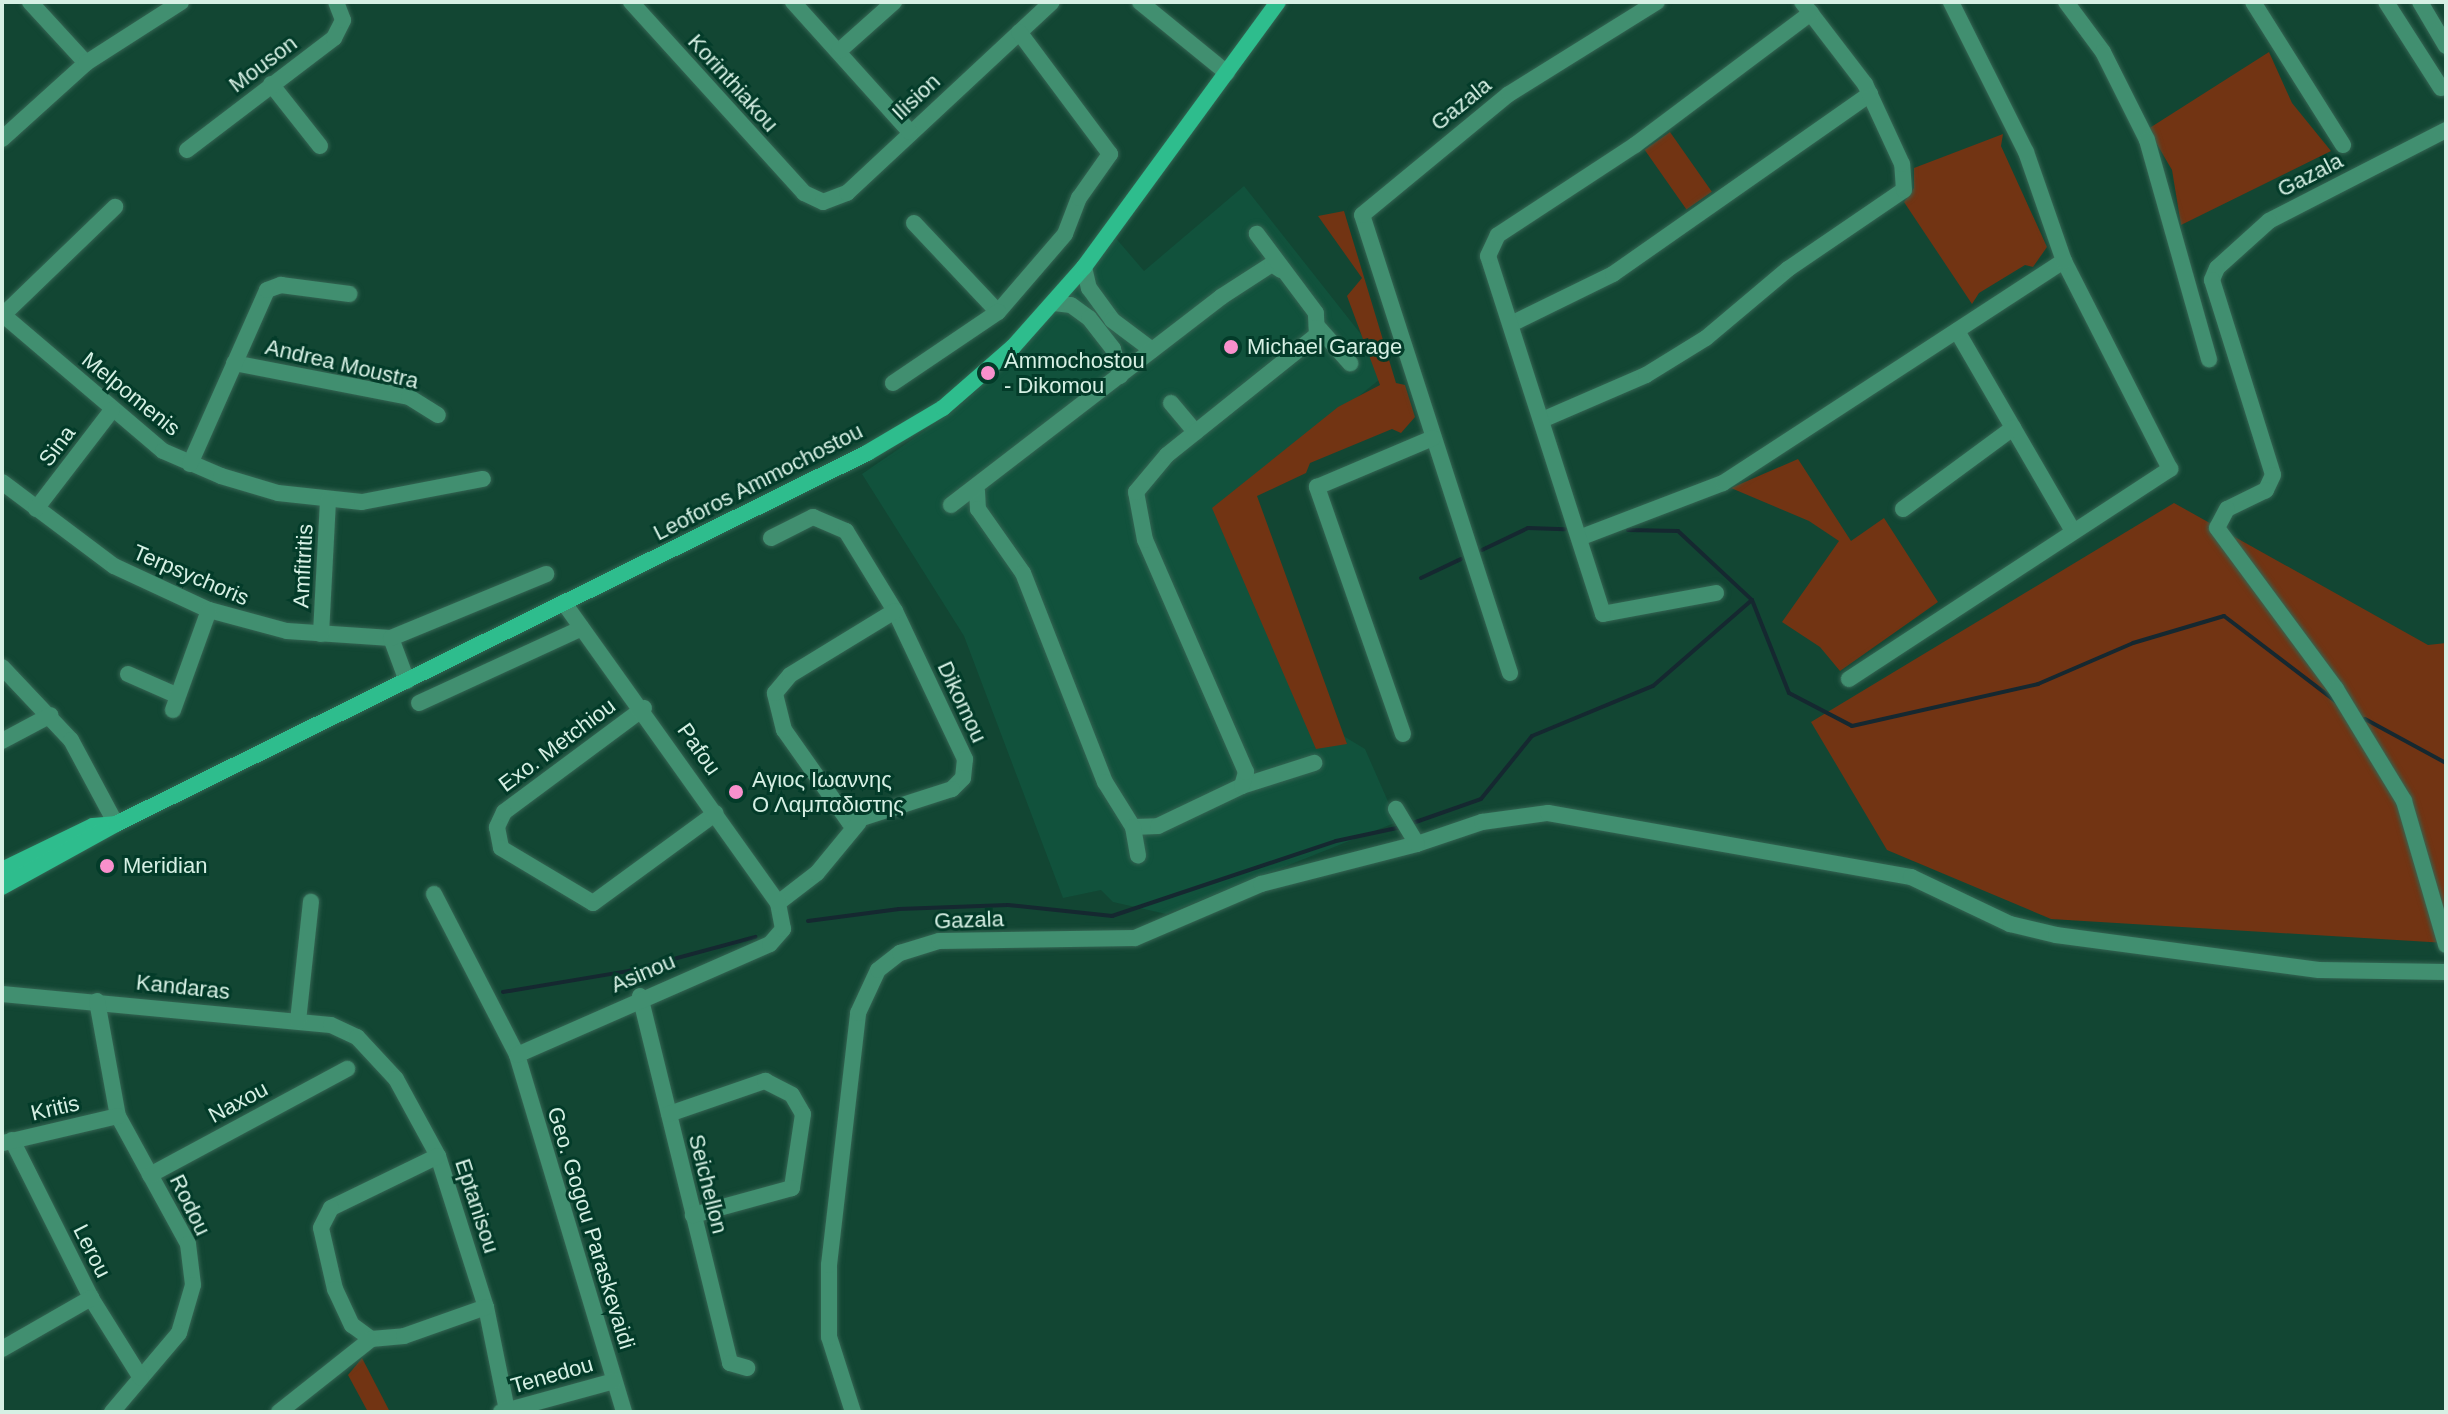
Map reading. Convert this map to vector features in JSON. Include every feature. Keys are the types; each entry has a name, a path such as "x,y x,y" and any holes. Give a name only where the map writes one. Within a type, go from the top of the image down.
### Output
{"main road":[{"name":"Leoforos Ammochostou","path":"116,824 867,453 943,408 1054,303 1084,267 1278,2"},
{"path":"2,870 93,826 116,824"},
{"path":"2,887 116,824"}],"street":[{"path":"30,2 86,63"},
{"path":"2,139 86,63 181,2"},
{"name":"Mouson","path":"187,150 340,32 343,14 336,2"},
{"name":"Korinthiakou","path":"631,2 804,193"},
{"path":"793,2 910,132"},
{"path":"839,51 894,2"},
{"name":"Ilision","path":"804,193 823,202 840,198 1052,2"},
{"path":"1140,2 1227,73"},
{"name":"Gazala","path":"1433,438 1362,215 1509,94 1657,2"},
{"path":"1849,679 2072,529 2170,469 2064,261 2026,152 1951,2"},
{"path":"2066,2 2103,52 2146,136 2209,359"},
{"path":"2253,2 2343,145"},
{"path":"2386,2 2441,88"},
{"path":"2420,2 2446,46"},
{"path":"1542,420 1646,375 1706,338 1788,269 1904,190 1902,164 1870,94 1806,8 1635,145 1498,235 1488,256 1603,614 1716,593"},
{"path":"893,383 998,312 1065,234 1079,198 1110,154 1019,32"},
{"path":"271,84 320,146"},
{"path":"1511,324 1613,274 1870,94"},
{"name":"Gazala","path":"2446,130 2269,221 2217,268 2212,280 2273,475 2266,490 2227,509 2217,528 2328,677 2397,789 2411,817 2446,945"},
{"path":"2,315 115,207"},
{"path":"914,223 998,312"},
{"path":"1242,786 1246,772 1136,507 1142,478 1195,432 1240,402 1317,335 1316,313 1257,234"},
{"path":"1579,538 1723,483 2064,261"},
{"path":"951,505 977,491 1152,350 1254,273 1272,264 1281,270"},
{"path":"1084,267 1089,288 1112,320 1152,350"},
{"path":"190,464 271,287 349,294"},
{"path":"1054,303 1089,318 1113,349 1120,376"},
{"name":"Melpomenis","path":"2,315 112,410 190,464 278,493 328,500 394,498 483,479"},
{"path":"1317,326 1350,363"},
{"path":"1957,331 2072,529"},
{"name":"Andrea Moustra","path":"234,363 409,397 438,415"},
{"path":"1171,403 1195,432"},
{"name":"Sina","path":"36,509 112,410"},
{"path":"1903,509 2013,428"},
{"path":"1403,734 1317,487 1433,438 1510,673"},
{"name":"Terpsychoris","path":"2,482 114,566 209,610 321,634 391,638 546,574"},
{"path":"977,491 978,509 1023,573 1105,782 1133,827 1138,856"},
{"name":"Amfitritis","path":"321,634 328,500"},
{"name":"Dikomou","path":"771,538 813,517 839,525 895,611 965,759 966,772 952,789 859,822"},
{"name":"Pafou","path":"564,603 644,708 778,903 783,929"},
{"path":"128,674 174,702 209,610"},
{"path":"778,903 817,873 859,822 840,814 784,730 775,693 790,675 895,611"},
{"path":"419,703 582,628"},
{"path":"391,638 407,681"},
{"path":"2,667 51,715 82,757 116,824"},
{"name":"Exo. Metchiou","path":"644,708 504,812 497,827 501,848 593,903 716,813"},
{"path":"2,741 51,715"},
{"path":"1133,827 1158,826 1242,786 1314,763"},
{"path":"1396,809 1417,844"},
{"name":"Gazala","path":"853,1412 829,1337 829,1265 858,1013 878,970 900,953 939,941 1135,938 1261,884 1417,844 1482,822 1548,813 1911,877 2010,924 2056,935 2319,970 2446,972"},
{"name":"Geo. Gogou Paraskevaidi","path":"434,894 517,1055 624,1412"},
{"path":"298,1021 311,902"},
{"name":"Asinou","path":"517,1055 640,996 770,944 783,929"},
{"name":"Kandaras","path":"2,994 298,1021 357,1037"},
{"name":"Seichellon","path":"640,996 730,1363 747,1368"},
{"name":"Rodou","path":"97,1001 118,1116 188,1244 193,1285 179,1333 112,1412"},
{"name":"Eptanisou","path":"357,1037 396,1079 438,1156 486,1307 504,1411"},
{"name":"Naxou","path":"150,1175 347,1069"},
{"path":"669,1114 765,1081 792,1095 803,1114 792,1188 693,1215"},
{"name":"Kritis","path":"7,1142 118,1116"},
{"name":"Lerou","path":"7,1142 91,1298 141,1378"},
{"path":"371,1339 352,1325 335,1289 321,1228 331,1208 438,1156"},
{"path":"2,1349 91,1298"},
{"path":"279,1412 371,1339 404,1336 486,1307"},
{"name":"Tenedou","path":"504,1411 614,1381"}],"shaded area":[{"path":"2269,52 2292,103 2331,151 2181,225 2172,170 2148,129"},
{"path":"1670,132 1712,192 1686,210 1645,150"},
{"path":"2003,134 2001,146 2047,247 2033,267 2025,265 1979,293 1972,304 1904,202 1914,188 1914,168"},
{"path":"1244,186 1390,371 1220,508 1315,719 1365,749 1397,822 1166,914 1113,902 1101,890 1063,898 964,636 862,474 955,410 1010,360 1108,229 1144,271"},
{"path":"1344,211 1396,383 1405,385 1415,417 1401,433 1392,429 1310,463 1306,473 1257,496 1347,744 1316,749 1212,508 1338,407 1380,385 1347,296 1362,278 1318,216"},
{"path":"1798,459 1851,541 1884,518 1938,602 1840,671 1820,647 1782,622 1839,541 1809,521 1731,488"},
{"path":"2174,503 2428,645 2446,643 2446,943 2051,919 1887,850 1811,722"},
{"path":"362,1358 390,1412 368,1412 348,1375"}],"waterway":[{"path":"1482,550 1528,528 1565,529"},
{"path":"1628,530 1678,531 1752,600 1789,693 1852,726 2038,684 2133,643 2224,616 2337,702"},
{"path":"1421,578 1461,559"},
{"path":"1410,824 1481,799 1532,736 1653,686 1752,600"},
{"path":"2365,719 2446,763"},
{"path":"808,921 899,909 1008,905 1112,916 1336,841 1402,827"},
{"path":"503,992 629,971 755,937"}],"place":[{"name":"Michael Garage","path":"1231,347"},
{"name":"Ammochostou - Dikomou","path":"988,373"},
{"name":"Αγιος Ιωαννης Ο Λαμπαδιστης","path":"736,792"},
{"name":"Meridian","path":"107,866"}]}
